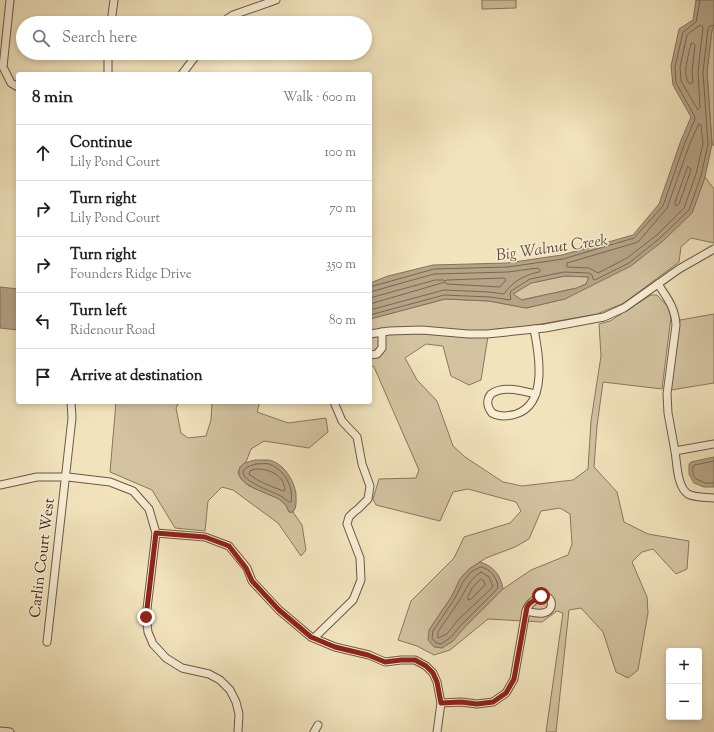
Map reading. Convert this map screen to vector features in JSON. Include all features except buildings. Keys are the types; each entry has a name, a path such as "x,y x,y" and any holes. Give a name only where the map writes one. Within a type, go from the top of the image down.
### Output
{"street":[{"path":"10,0 3,52 3,67 11,83 16,86"},
{"path":"112,16 114,0"},
{"path":"232,16 276,0"},
{"path":"108,60 108,72"},
{"path":"184,72 193,60"},
{"path":"372,334 422,330 468,334 534,329 604,317 624,308 679,269 714,249"},
{"path":"658,284 671,303 675,314 676,325 667,394 668,413 680,481 688,494 714,498"},
{"path":"534,329 537,346 539,386 536,394 530,405 523,411 514,415 503,416 495,414 489,409 488,406 488,400 491,394 501,390 515,390 536,394"},
{"path":"372,355 377,354 382,348 382,332"},
{"name":"Carlin Court West","path":"47,642 72,418 71,404"},
{"path":"314,638 353,600 361,580 360,558 347,524 349,517 368,499 370,486 362,464 357,437 342,421 335,404"},
{"path":"675,451 714,444"},
{"path":"0,484 37,477 65,478 110,482 133,491 149,509 156,533 146,617 148,632 153,644 160,653 171,662 182,668 209,674 220,680 230,690 236,702 239,714 238,732"},
{"path":"156,533 205,537 229,546 246,568 252,581 292,622 314,638 335,647 368,655 385,662 415,660 426,666 433,673 437,682 441,703 437,732"},
{"path":"441,703 461,702 477,704 493,702 506,693 514,679 526,611"},
{"path":"0,731 10,732"}],"shaded area":[{"path":"482,0 516,0 516,8 482,9"},
{"path":"714,25 714,146 712,144 707,72 712,30"},
{"path":"705,177 714,189 714,243 691,238 681,247 679,262 624,303 597,314 530,326 489,330 481,380 469,385 451,376 443,346 426,344 405,358 417,380 437,401 453,446 465,457 503,482 522,486 573,480 588,469 591,421 601,356 599,324 610,321 651,295 657,295 668,307 671,317 662,389 603,382 597,426 594,467 617,492 624,522 648,534 689,541 687,569 676,574 653,549 642,552 632,562 647,597 648,613 638,670 628,678 616,672 603,632 581,608 569,610 556,732 546,732 563,613 557,611 542,622 488,619 450,650 434,655 417,646 398,640 411,601 454,558 464,537 510,523 521,511 516,502 468,489 453,492 440,521 376,505 373,499 379,479 416,478 419,470 374,367 372,366 372,318 445,299 489,301 526,308 565,299 692,213","holes":["560,508 570,514 572,544 568,555 531,570 503,589 465,627 429,630 452,596 460,579 469,569 486,558 515,547 529,539 541,511"]},
{"path":"565,276 589,277 586,284 577,288 521,300 513,294 531,283"},
{"path":"714,314 714,383 671,390 680,320"},
{"path":"116,404 178,404 176,408 181,433 188,438 206,436 211,420 212,404 259,404 257,412 288,423 326,418 328,432 309,448 264,441 251,449 246,462 240,467 238,473 241,479 249,486 279,499 286,505 289,512 293,512 302,525 306,550 301,556 278,523 233,490 222,487 208,501 205,531 175,528 152,490 110,472"}],"water":[{"path":"696,0 714,0 714,25 712,30 707,72 712,144 705,177 692,213 663,241 631,266 565,299 526,308 489,301 445,299 372,318 372,282 388,276 433,265 507,263 562,255 633,235 659,204 680,143 691,117 673,85 671,66 679,29 693,20","holes":["565,276 589,277 586,284 577,288 522,300 513,294 531,283"]},
{"path":"0,287 16,289 16,330 0,328"},
{"path":"714,457 714,487 704,487 694,483 689,474 689,464 691,462"},
{"path":"255,460 273,461 287,472 293,483 296,494 296,506 293,512 289,512 286,505 280,500 248,485 243,481 239,471 241,466"},
{"path":"480,562 489,566 496,572 503,589 453,641 442,648 434,647 428,640 429,630 452,596 460,579 469,569"}],"route":[{"path":"146,617 156,533 205,537 229,546 246,568 252,581 279,610 311,637 335,647 368,655 385,662 415,660 426,666 433,673 437,682 441,703 461,702 477,704 493,702 506,693 514,679 527,607 530,603 541,596"}],"water label":[{"name":"Big Walnut Creek","path":"552,249"}]}
